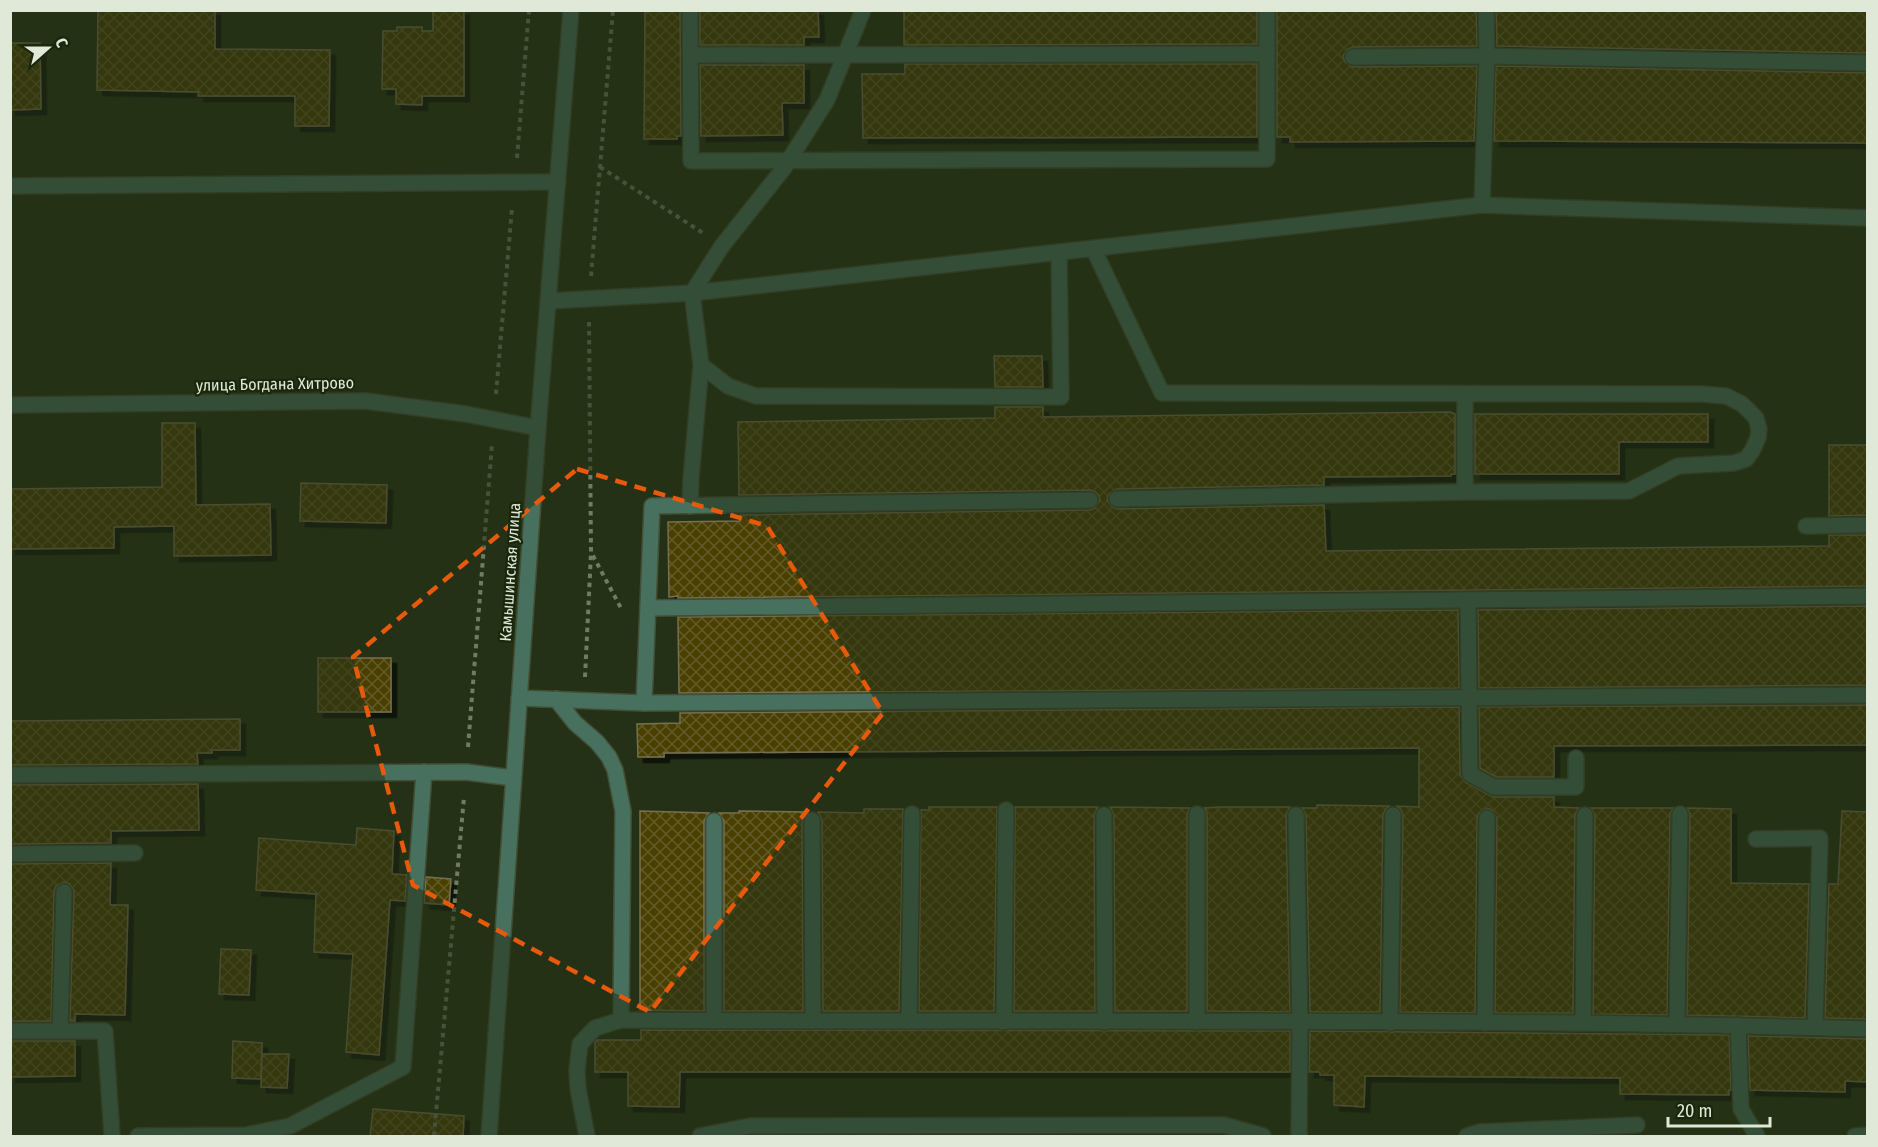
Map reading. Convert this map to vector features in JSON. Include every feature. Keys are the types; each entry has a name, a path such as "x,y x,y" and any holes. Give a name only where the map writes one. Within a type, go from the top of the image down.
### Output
{"street":[{"name":"Камышинская улица","path":"489,1137 538,428 571,10"},
{"path":"690,10 691,161 1267,159 1267,10"},
{"path":"690,506 701,365 692,293 722,246 784,168 827,100 863,10"},
{"path":"1482,205 1487,56 1486,10"},
{"path":"690,56 1267,54"},
{"path":"1353,57 1487,56 1868,63"},
{"path":"10,186 558,182"},
{"path":"549,301 692,293 1482,205 1868,218"},
{"path":"1093,248 1162,393 1702,394 1726,396 1742,404 1756,418 1759,429 1758,438 1746,459 1734,463 1678,466 1629,491 1117,499"},
{"path":"701,365 728,386 756,396 1061,397 1059,252"},
{"path":"1465,394 1465,492"},
{"name":"улица Богдана Хитрово","path":"10,405 366,401 538,428"},
{"path":"644,703 652,506 1090,500"},
{"path":"1806,526 1868,525"},
{"path":"649,608 1868,596"},
{"path":"1468,600 1470,774 1494,787 1576,787 1576,758"},
{"path":"519,698 644,703 1868,695"},
{"path":"556,699 575,723 597,742 609,757 615,770 623,811 621,1020"},
{"path":"138,1137 246,1135 290,1126 403,1067 424,772"},
{"path":"10,775 466,772 513,778"},
{"path":"1004,1022 1006,810"},
{"path":"909,1021 912,814"},
{"path":"1104,814 1105,1022"},
{"path":"1197,814 1197,1022"},
{"path":"1677,1024 1680,814"},
{"path":"1296,815 1300,1020 1299,1137"},
{"path":"1390,1023 1393,815"},
{"path":"1583,1023 1585,815"},
{"path":"1485,1023 1487,818"},
{"path":"812,820 813,1021"},
{"path":"714,821 714,1021"},
{"path":"1756,839 1820,838 1815,1027"},
{"path":"10,854 135,853"},
{"path":"60,1031 64,892"},
{"path":"587,1137 578,1089 577,1070 580,1044 595,1028 621,1020 1004,1022 1300,1020 1390,1023 1677,1024 1868,1029"},
{"path":"1738,1025 1741,1109 1757,1137"},
{"path":"10,1031 105,1031 112,1137"},
{"path":"700,1137 750,1126 1201,1125 1224,1125 1263,1137"},
{"path":"1467,1137 1479,1132 1637,1125"},
{"path":"1855,1137 1868,1135"}],"path":[{"path":"434,1137 529,10"},
{"path":"584,701 591,552 589,299 614,10"},
{"path":"600,167 722,246"},
{"path":"591,552 627,620"}],"highlighted area":[{"path":"577,469 767,526 883,713 650,1012 413,885 353,657"}],"building":[{"path":"98,10 215,10 215,49 330,50 329,126 295,126 295,96 198,96 199,92 97,90"},
{"path":"433,10 464,10 464,96 422,96 422,105 396,104 396,89 382,89 383,31 397,31 397,27 422,27 422,31 433,31"},
{"path":"645,10 680,10 681,136 677,136 677,139 644,139"},
{"path":"700,10 818,10 819,37 804,37 804,45 700,45"},
{"path":"904,10 1257,10 1257,44 904,45"},
{"path":"1277,10 1476,10 1477,46 1353,47 1348,49 1343,56 1345,62 1353,67 1477,66 1474,141 1290,142 1290,137 1277,137"},
{"path":"1496,10 1868,10 1868,53 1497,46"},
{"path":"10,43 40,43 41,109 10,110"},
{"path":"905,64 1257,64 1257,137 863,138 862,74 905,74"},
{"path":"700,65 804,65 804,103 782,103 783,135 701,136"},
{"path":"1496,66 1868,73 1868,143 1494,141"},
{"path":"994,356 1042,356 1043,387 995,387"},
{"path":"995,407 1043,407 1043,417 1450,412 1455,414 1455,474 1451,476 1324,477 1324,485 1117,489 1109,494 1107,500 1112,507 1117,509 1324,505 1326,551 1829,546 1829,535 1868,535 1868,586 669,597 668,522 740,521 740,515 1090,510 1095,508 1100,500 1099,496 1090,490 739,495 738,422 995,418"},
{"path":"1475,414 1708,414 1708,442 1619,442 1619,474 1475,474"},
{"path":"162,423 195,423 196,505 270,504 271,555 174,556 174,526 114,527 114,548 10,549 10,489 162,487"},
{"path":"1829,445 1868,445 1868,515 1829,516"},
{"path":"301,483 387,485 386,523 300,521"},
{"path":"1868,606 1868,685 1479,688 1478,610"},
{"path":"1458,610 1459,688 679,693 678,617"},
{"path":"318,658 391,658 391,712 318,712"},
{"path":"1868,705 1868,745 1554,746 1554,777 1496,777 1480,768 1479,707"},
{"path":"1459,707 1460,774 1465,782 1493,797 1554,797 1554,807 1579,808 1575,815 1573,1013 1495,1013 1497,818 1492,810 1487,808 1479,813 1477,818 1475,1013 1400,1012 1403,815 1397,806 1419,807 1419,748 664,753 664,757 638,757 637,724 680,723 680,713"},
{"path":"240,719 240,750 212,750 212,753 197,753 198,764 10,765 10,721"},
{"path":"198,784 199,830 111,831 111,843 10,844 10,785"},
{"path":"1317,805 1389,806 1383,815 1380,1012 1310,1012 1306,815 1302,808 1317,808"},
{"path":"929,807 997,807 994,1011 919,1011 921,810 929,810"},
{"path":"1015,807 1098,807 1094,815 1095,1011 1014,1011"},
{"path":"1110,807 1190,808 1187,814 1187,1011 1115,1011 1114,815"},
{"path":"1290,807 1286,815 1290,1012 1207,1011 1207,814 1204,808"},
{"path":"1591,808 1673,808 1670,814 1667,1015 1593,1014 1595,815"},
{"path":"1687,808 1731,809 1731,883 1809,884 1805,1018 1687,1015 1690,814"},
{"path":"864,809 903,809 899,1011 823,1011 822,820 818,812 864,813"},
{"path":"640,811 709,813 704,821 704,1011 640,1010"},
{"path":"739,811 806,812 802,820 803,1011 724,1011 724,821 719,813 739,813"},
{"path":"1842,811 1868,812 1868,1019 1825,1018 1829,884 1838,884"},
{"path":"357,828 394,831 392,874 407,875 405,901 390,900 379,1055 346,1052 353,954 314,952 316,894 256,890 259,838 356,845"},
{"path":"111,863 110,905 128,905 125,1015 75,1014 75,1021 70,1021 74,892 70,884 64,882 56,886 54,892 51,1021 10,1021 10,864"},
{"path":"426,877 451,879 449,905 424,903"},
{"path":"221,949 251,950 249,995 219,994"},
{"path":"641,1030 1290,1031 1290,1072 680,1072 679,1107 628,1106 628,1072 595,1072 595,1042 597,1040 641,1040"},
{"path":"1310,1031 1729,1035 1731,1090 1729,1090 1729,1095 1620,1094 1620,1078 1365,1076 1364,1107 1334,1105 1334,1075 1309,1072"},
{"path":"1748,1036 1868,1039 1868,1082 1845,1081 1845,1092 1750,1090"},
{"path":"10,1041 75,1041 75,1076 10,1077"},
{"path":"233,1041 262,1043 261,1079 232,1078"},
{"path":"262,1054 289,1054 287,1088 261,1087"},
{"path":"373,1109 464,1116 463,1137 370,1137"}]}
